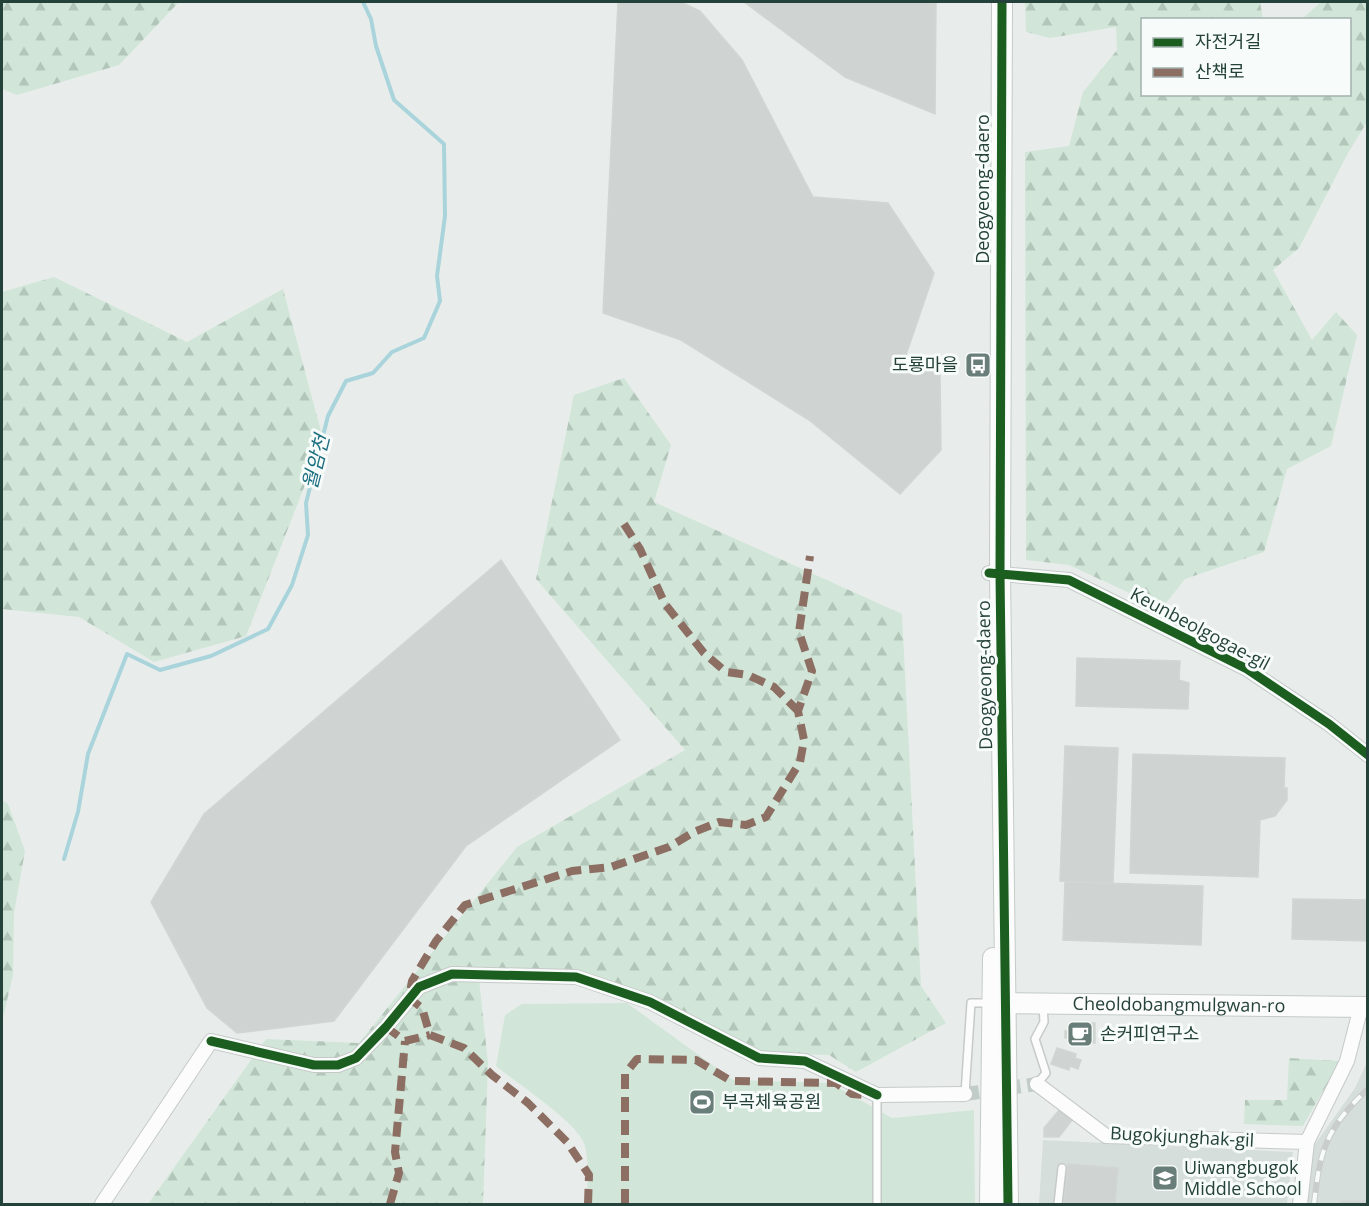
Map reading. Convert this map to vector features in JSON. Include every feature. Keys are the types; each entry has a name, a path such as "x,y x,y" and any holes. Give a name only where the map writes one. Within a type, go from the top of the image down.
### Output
{"street":[{"name":"Deogyeong-daero","path":"989,2 999,1003 1008,1204"},
{"name":"Deogyeong-daero","path":"994,574 1002,2"},
{"name":"Keunbeolgogae-gil","path":"994,574 1069,580 1247,669 1329,724 1368,755"},
{"path":"102,1204 211,1041 314,1065 338,1065 356,1058 386,1027 419,987 452,974 576,977 650,1002 759,1058 805,1061 877,1095 965,1094"},
{"name":"Deogyeong-daero","path":"990,1204 999,1003"},
{"name":"Cheoldobangmulgwan-ro","path":"999,1003 1364,1007"},
{"path":"1300,1204 1307,1142 1347,1061 1364,1007"},
{"name":"Bugokjunghak-gil","path":"1037,1084 1106,1136 1307,1142"}],"lane":[{"path":"965,1094 971,1003 999,1003"},
{"path":"1037,1084 1046,1073 1035,1039 1044,1023 1043,1003"},
{"path":"877,1095 877,1204"},
{"path":"1058,1204 1062,1168"}],"shaded area":[{"path":"1367,1062 1367,1204 1307,1204 1313,1147 1355,1088"},
{"name":"Uiwangbugok Middle School","path":"1043,1140 1293,1152 1287,1204 1039,1204"}],"green space":[{"path":"2,2 179,2 119,65 17,95 2,89"},
{"path":"1025,2 1260,2 1263,18 1141,18 1141,96 1351,96 1351,18 1303,18 1321,2 1367,2 1367,122 1348,153 1299,248 1273,270 1312,340 1336,312 1357,335 1331,446 1287,469 1264,552 1185,579 1162,608 1069,565 1026,560 1025,152 1069,146 1083,92 1117,50 1116,27 1050,38 1026,32"},
{"path":"54,277 187,342 283,289 323,439 246,636 154,662 79,617 2,609 2,292"},
{"path":"624,378 671,445 654,502 902,614 921,986 946,1023 856,1072 829,1055 760,1053 658,998 572,969 479,979 488,1063 483,1204 148,1204 266,1039 359,1043 517,847 685,750 536,579 574,395"},
{"path":"2,800 8,804 25,851 14,913 13,975 2,1022"},
{"name":"부곡체육공원","path":"627,1003 733,1080 830,1083 892,1118 974,1110 975,1204 587,1204 588,1174 584,1143 558,1113 496,1066 505,1015 522,1004"},
{"path":"1289,1058 1340,1061 1303,1126 1244,1124 1245,1100 1287,1100"}],"building":[{"path":"618,2 681,2 700,11 742,60 813,197 888,203 934,273 906,355 940,374 941,450 900,494 809,420 681,340 603,313"},
{"path":"744,2 936,2 935,114 845,77"},
{"path":"501,560 620,740 466,846 334,1021 237,1033 207,1008 151,902 204,814"},
{"path":"1077,658 1180,661 1179,680 1189,683 1188,709 1076,706"},
{"path":"1065,746 1118,748 1113,883 1060,881"},
{"path":"1133,754 1285,758 1284,788 1287,788 1287,800 1275,816 1260,820 1258,877 1130,873"},
{"path":"1065,882 1203,886 1201,945 1063,940"},
{"path":"1293,899 1368,900 1368,941 1292,939"},
{"name":"손커피연구소","path":"1071,1023 1095,1023 1095,1043 1071,1043 1071,1038 1065,1038 1065,1031 1071,1031"},
{"path":"1057,1048 1076,1054 1075,1058 1081,1060 1078,1069 1070,1066 1069,1070 1051,1064"},
{"path":"1060,1109 1073,1119 1059,1137 1044,1137 1044,1128"},
{"path":"1068,1164 1118,1168 1115,1204 1064,1204"},
{"path":"1341,1201 1368,1201 1368,1204 1341,1204"}],"waterway":[{"name":"월암천","path":"64,859 78,812 88,754 127,654 160,670 211,656 268,629 292,585 308,535 306,503 328,416 346,381 373,373 392,352 424,338 440,301 437,276 445,216 444,144 394,100 376,46 371,19 363,2"}],"tunnel":[{"path":"965,1094 1037,1084"}],"railway":[{"path":"1314,1204 1319,1169 1334,1128 1368,1089"}],"marked path":[{"path":"624,524 640,549 665,604 704,653 726,672 748,675 774,687 798,711"},
{"path":"588,1204 589,1175 567,1142 528,1103 492,1075 464,1048 430,1035 422,1008 409,998 412,981 436,941 465,905 572,871 611,867 669,847 694,832 719,822 746,825 766,817 800,762 804,740 798,711 812,671 799,632 810,556"},
{"path":"386,1027 405,1041 430,1035"},
{"path":"390,1204 399,1173 395,1152 405,1041"},
{"path":"625,1204 625,1074 637,1059 696,1060 731,1081 836,1083 852,1094 865,1095"}],"cycle path":[{"path":"1002,2 1000,574 1008,1204"},
{"path":"989,573 1069,580 1247,669 1329,724 1368,755"},
{"path":"211,1041 314,1065 338,1065 356,1058 386,1027 419,987 452,974 576,977 650,1002 759,1058 805,1061 877,1095"}],"place":[{"name":"도룡마을","path":"978,365"},
{"name":"손커피연구소","path":"1080,1034"},
{"name":"부곡체육공원","path":"702,1102"},
{"name":"Uiwangbugok Middle School","path":"1165,1178"}]}
